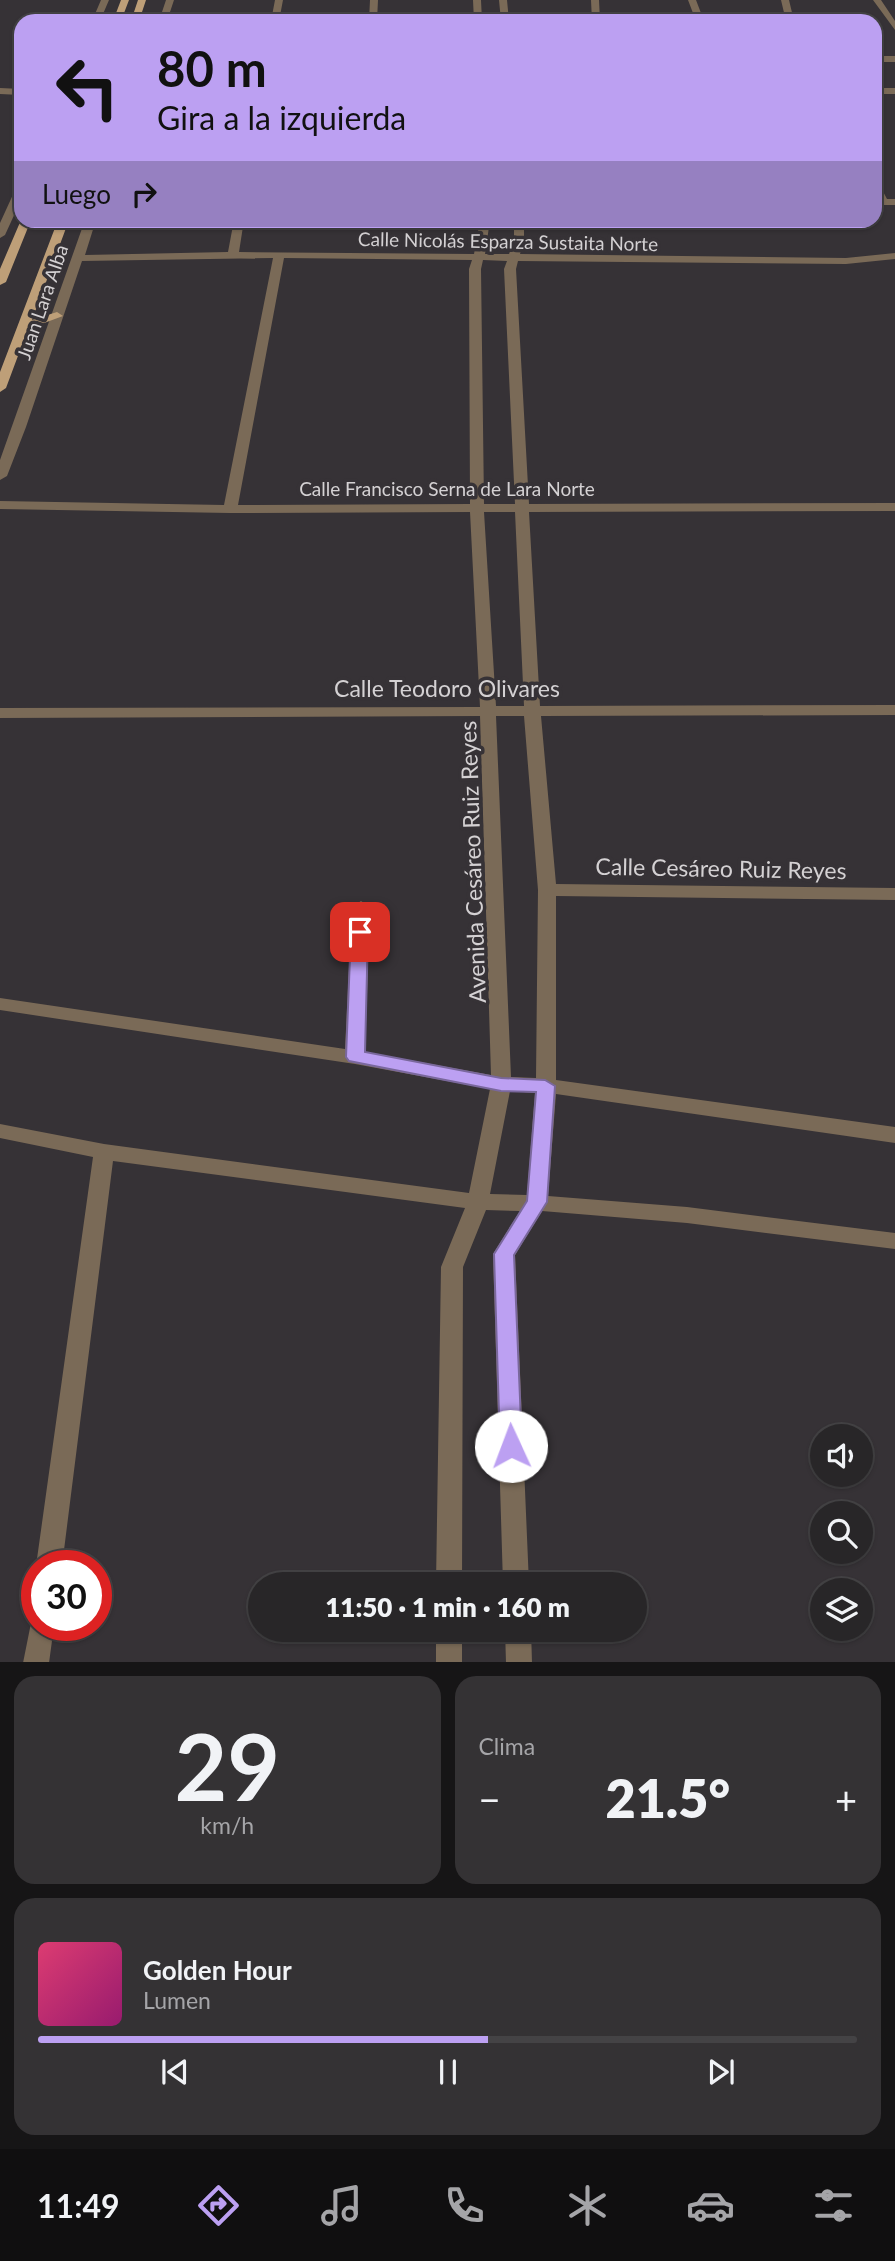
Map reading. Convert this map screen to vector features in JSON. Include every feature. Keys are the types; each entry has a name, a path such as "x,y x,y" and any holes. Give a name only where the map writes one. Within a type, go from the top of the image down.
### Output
{"main road":[{"path":"0,282 23,228"},
{"path":"0,388 61,228"},
{"path":"23,327 57,316"}],"street":[{"path":"877,0 895,27"},
{"path":"0,235 14,204"},
{"name":"Juan Lara Alba","path":"0,476 20,427 88,228"},
{"path":"233,256 238,228"},
{"name":"Avenida Cesáreo Ruiz Reyes","path":"449,1572 452,1266 478,1202 501,1084 488,709 477,506 477,259 484,241 485,228"},
{"path":"516,1572 504,1254 537,1202 545,1086 547,890 531,710 510,269 514,260 518,228"},
{"path":"230,509 279,256"},
{"name":"Calle Nicolás Esparza Sustaita Norte","path":"78,258 279,256 846,261 895,256"},
{"path":"0,427 20,427"},
{"name":"Calle Francisco Serna de Lara Norte","path":"0,505 230,509 477,506 895,507"},
{"name":"Calle Teodoro Olivares","path":"0,713 488,709 895,710"},
{"name":"Calle Cesáreo Ruiz Reyes","path":"547,890 895,894"},
{"path":"355,1057 360,906"},
{"path":"0,1004 355,1057 501,1084 545,1086 895,1135"},
{"path":"0,1131 104,1152 478,1202 537,1202 629,1209 895,1241"},
{"path":"51,1550 104,1152"},
{"path":"36,1662 39,1641"},
{"path":"449,1642 449,1662"},
{"path":"518,1642 519,1662"}],"route":[{"path":"360,932 355,1057 501,1084 545,1086 537,1202 504,1254 511,1446"}]}
